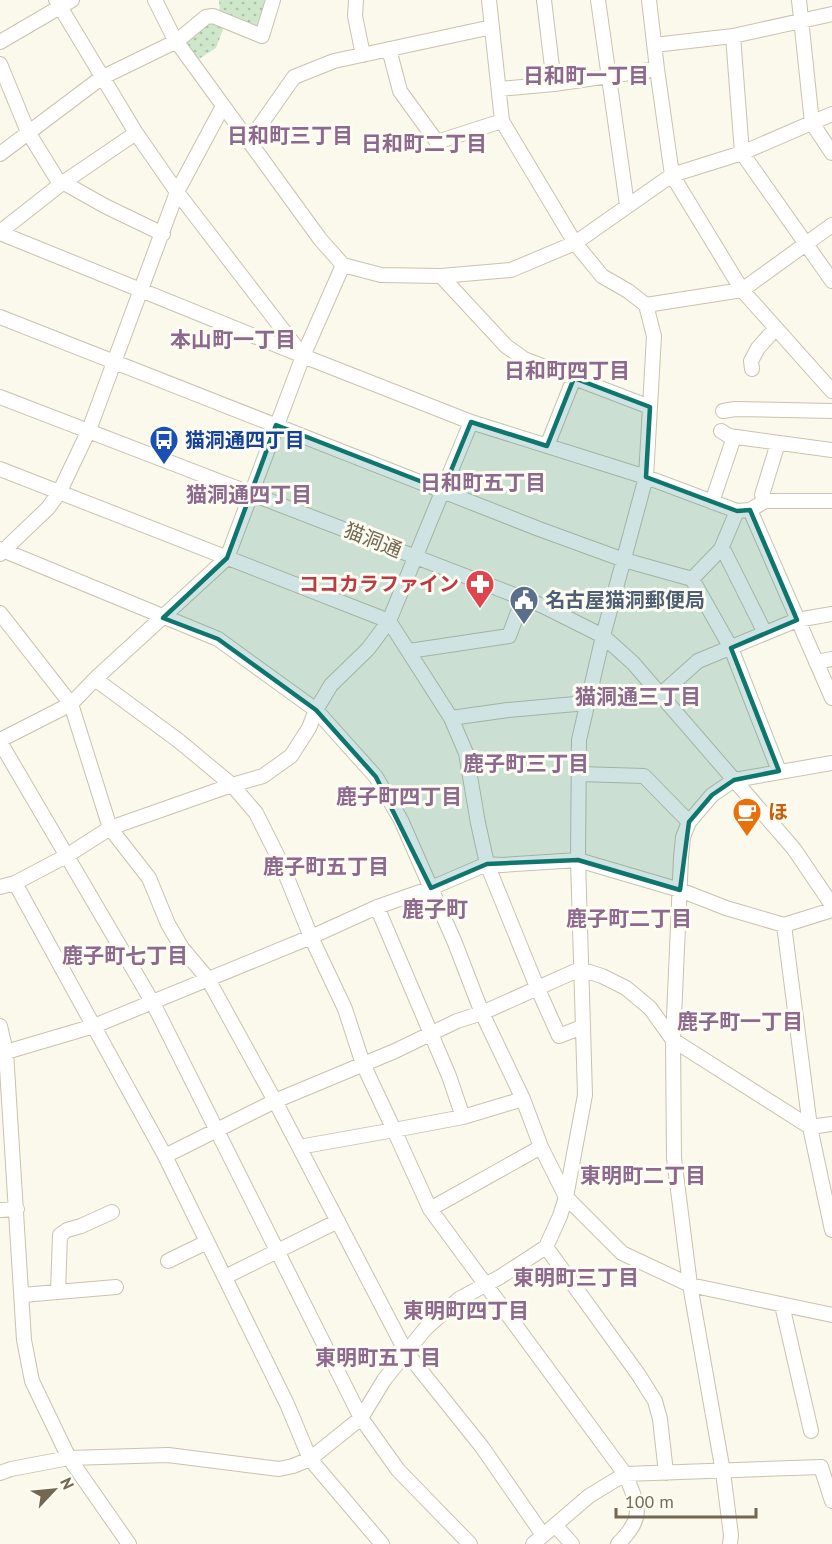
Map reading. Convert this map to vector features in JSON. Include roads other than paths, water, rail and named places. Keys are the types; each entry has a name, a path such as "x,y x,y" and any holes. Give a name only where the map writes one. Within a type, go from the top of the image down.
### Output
{"street":[{"path":"0,42 58,4 72,0"},
{"path":"155,0 177,41 320,239 343,265 381,275 441,276 511,270 575,243 672,175 742,153 832,114"},
{"path":"0,154 102,78 177,41 206,17 213,16 262,36 273,0"},
{"path":"356,0 355,16 363,55"},
{"path":"0,1473 69,1458 168,1455 279,1469 310,1459 361,1418 384,1380 425,1329 459,1299 486,1285 546,1247 560,1216 566,1197 585,1095 578,860 579,740 603,636 646,477 654,336 646,305 602,276 575,243 502,121 489,0"},
{"path":"544,0 554,84"},
{"path":"598,0 627,205"},
{"path":"649,0 672,175 742,290 832,392"},
{"path":"799,0 812,123 832,153"},
{"path":"58,4 136,133 177,192 303,356"},
{"path":"654,45 733,36 832,14"},
{"path":"249,141 294,77 334,61 492,27"},
{"path":"733,36 742,153 832,281"},
{"path":"389,49 400,91 437,142 502,121"},
{"path":"0,64 28,132 57,179 62,184 163,234"},
{"path":"499,89 554,84 657,69"},
{"path":"223,106 177,192 89,430 59,493 48,508 1,551 218,639 316,710 376,777 401,820 482,1013 523,1099 541,1147 566,1197 622,1253 690,1285 832,1315"},
{"path":"136,133 62,184 0,232 471,422 646,477 712,502 744,510"},
{"path":"646,305 742,290 832,225"},
{"path":"343,265 303,356 227,558 72,704 0,741 153,1002 361,1418 398,1470 471,1544"},
{"path":"441,276 506,346 524,359 650,407"},
{"path":"0,317 624,560 692,579 731,648 778,771"},
{"path":"752,369 750,360 776,328"},
{"path":"547,446 574,378"},
{"name":"猫洞通","path":"0,397 543,606 603,636 633,663 794,849 832,905"},
{"path":"723,411 735,409 832,411"},
{"path":"0,887 15,883 68,855 110,828 232,784 263,776 291,756 332,685 368,649 389,621 471,422"},
{"path":"712,502 728,434 832,450"},
{"path":"765,501 762,495 778,443"},
{"path":"0,470 389,621 450,718 466,753 487,864 559,1036 582,1027"},
{"path":"692,579 721,549 744,510 765,501 832,501"},
{"path":"744,510 832,698"},
{"path":"721,549 765,633"},
{"path":"409,651 509,636 523,599"},
{"path":"0,613 72,704 110,828 149,878 177,940 208,979 275,1101 406,1352 482,1447 538,1540 589,1496 625,1474 820,1467 832,1502"},
{"path":"660,695 698,661 797,620 832,614"},
{"path":"816,662 832,658"},
{"path":"95,680 179,741 232,784 256,813 282,863 310,937 345,1009 363,1064 430,1209 625,1474 636,1499 637,1513 634,1526 618,1544"},
{"path":"450,718 587,703"},
{"path":"732,1543 723,1472 690,1285 674,1158 673,1040 682,847 689,822 712,795 734,780 832,764"},
{"path":"579,774 644,776 689,822"},
{"path":"3,1052 94,1026 377,907 431,888 487,864 578,860 680,890 726,908 784,925 832,910"},
{"path":"15,883 165,1156 287,1404 310,1459 382,1544"},
{"path":"377,907 449,1076 463,1117"},
{"path":"784,925 810,1127 832,1230"},
{"path":"165,1156 275,1101 580,969 602,976 626,988 650,1008 673,1040 810,1127 832,1124"},
{"path":"0,1026 17,1209 24,1340 32,1381 69,1458 129,1544"},
{"path":"299,1147 463,1117 523,1099"},
{"path":"430,1209 541,1147"},
{"path":"0,1210 17,1209"},
{"path":"58,1292 60,1235 112,1212"},
{"path":"225,1276 338,1221"},
{"path":"168,1261 207,1242"},
{"path":"546,1247 655,1401 660,1419 666,1473"},
{"path":"22,1295 116,1287"},
{"path":"782,1305 811,1431"},
{"path":"555,1525 573,1544"}],"place":[{"name":"猫洞通四丁目","path":"164,466"},
{"name":"ココカラファイン","path":"480,610"},
{"name":"名古屋猫洞郵便局","path":"524,626"},
{"name":"ほ","path":"747,838"}],"district":[{"name":"日和町一丁目","path":"586,76"},
{"name":"日和町三丁目","path":"290,136"},
{"name":"日和町二丁目","path":"424,144"},
{"name":"本山町一丁目","path":"233,340"},
{"name":"日和町四丁目","path":"567,371"},
{"name":"日和町五丁目","path":"483,483"},
{"name":"猫洞通四丁目","path":"249,495"},
{"name":"猫洞通三丁目","path":"638,697"},
{"name":"鹿子町三丁目","path":"526,764"},
{"name":"鹿子町四丁目","path":"399,797"},
{"name":"鹿子町五丁目","path":"326,867"},
{"name":"鹿子町","path":"435,909"},
{"name":"鹿子町二丁目","path":"629,919"},
{"name":"鹿子町七丁目","path":"125,956"},
{"name":"鹿子町一丁目","path":"740,1022"},
{"name":"東明町二丁目","path":"643,1176"},
{"name":"東明町三丁目","path":"576,1278"},
{"name":"東明町四丁目","path":"466,1311"},
{"name":"東明町五丁目","path":"378,1358"}]}
